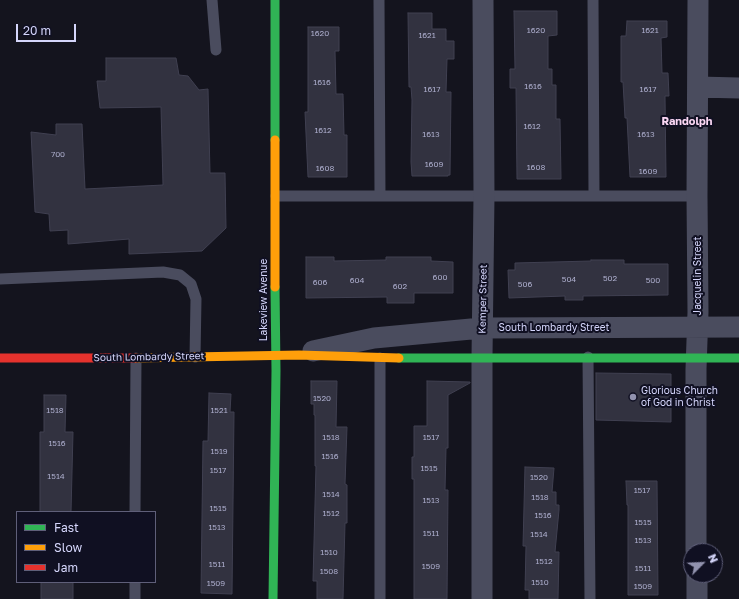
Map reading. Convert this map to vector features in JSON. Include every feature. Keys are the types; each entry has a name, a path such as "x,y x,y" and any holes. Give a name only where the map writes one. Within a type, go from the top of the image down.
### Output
{"street":[{"name":"Lakeview Avenue","path":"273,599 276,355 275,0"},
{"name":"Kemper Street","path":"482,599 482,328 484,196 483,0"},
{"name":"Jacquelin Street","path":"696,543 696,358 698,327 698,0"},
{"path":"698,87 739,88"},
{"name":"South Lombardy Street","path":"299,355 374,338 482,328 739,327"},
{"name":"South Lombardy Street","path":"0,358 136,358 299,355 380,358 482,356 739,358"},
{"path":"696,583 697,599"}],"lane":[{"path":"212,0 216,50"},
{"path":"379,0 380,195"},
{"path":"593,0 594,195"},
{"path":"276,196 697,196"},
{"path":"0,279 163,272 180,275 191,284 196,299 195,357"},
{"path":"588,357 590,599"},
{"path":"135,511 136,358"},
{"path":"380,358 380,599"},
{"path":"135,583 135,599"}],"building":[{"path":"514,11 557,11 557,35 548,36 548,69 552,69 552,85 556,85 556,119 560,119 561,179 517,179 516,88 510,88 510,69 515,69"},
{"path":"408,13 432,13 432,29 446,29 446,41 454,41 454,59 447,59 446,92 451,92 450,175 448,176 412,176 412,100 411,87 409,87"},
{"path":"627,21 667,21 667,37 661,38 662,73 668,73 669,96 665,96 666,177 630,177 627,118 625,118 623,82 621,82 621,36 626,36"},
{"path":"308,27 339,27 339,51 335,51 336,94 343,94 344,135 347,135 347,177 308,177 305,112 308,112"},
{"path":"106,58 176,58 179,75 188,76 199,90 208,89 210,173 225,173 226,228 202,251 129,254 129,239 68,244 68,230 50,231 49,214 35,212 31,132 56,135 56,124 82,124 85,189 163,185 161,107 100,108 97,81 106,81"},
{"path":"306,257 334,257 334,261 386,260 386,257 431,257 431,261 453,262 453,293 414,293 414,303 387,303 387,297 306,298"},
{"path":"624,260 624,264 668,264 668,295 583,296 583,300 565,300 565,296 509,298 508,270 515,270 515,263"},
{"name":"Glorious Church of God in Christ","path":"596,373 671,374 671,422 596,420"},
{"path":"311,381 337,381 336,427 347,427 345,484 347,485 347,523 345,523 343,599 317,599 317,581 313,581 316,466 315,415 314,404 311,404"},
{"path":"427,381 470,382 448,395 448,448 446,448 445,490 448,490 447,599 414,599 414,479 412,479 412,457 414,457 414,426 427,426"},
{"path":"209,393 231,394 230,412 234,412 232,594 201,593 203,441 208,441"},
{"path":"44,395 66,395 65,432 73,432 71,511 40,511 40,432 44,432"},
{"path":"525,467 554,468 552,492 556,492 556,505 559,505 555,552 559,552 558,599 529,599 529,590 525,590 526,546 523,546"},
{"path":"626,481 657,481 658,595 628,595 628,505"},
{"path":"41,583 73,583 73,599 41,599"}],"traffic: fast":[{"path":"275,0 275,140"},
{"path":"273,599 276,371 275,287"},
{"path":"399,358 739,358"}],"traffic: slow":[{"path":"275,140 275,287"},
{"path":"136,358 299,355 399,358"}],"traffic: jam":[{"path":"0,358 136,358"}],"place":[{"name":"Glorious Church of God in Christ","path":"633,397"}],"district":[{"name":"Randolph","path":"687,122"}]}
